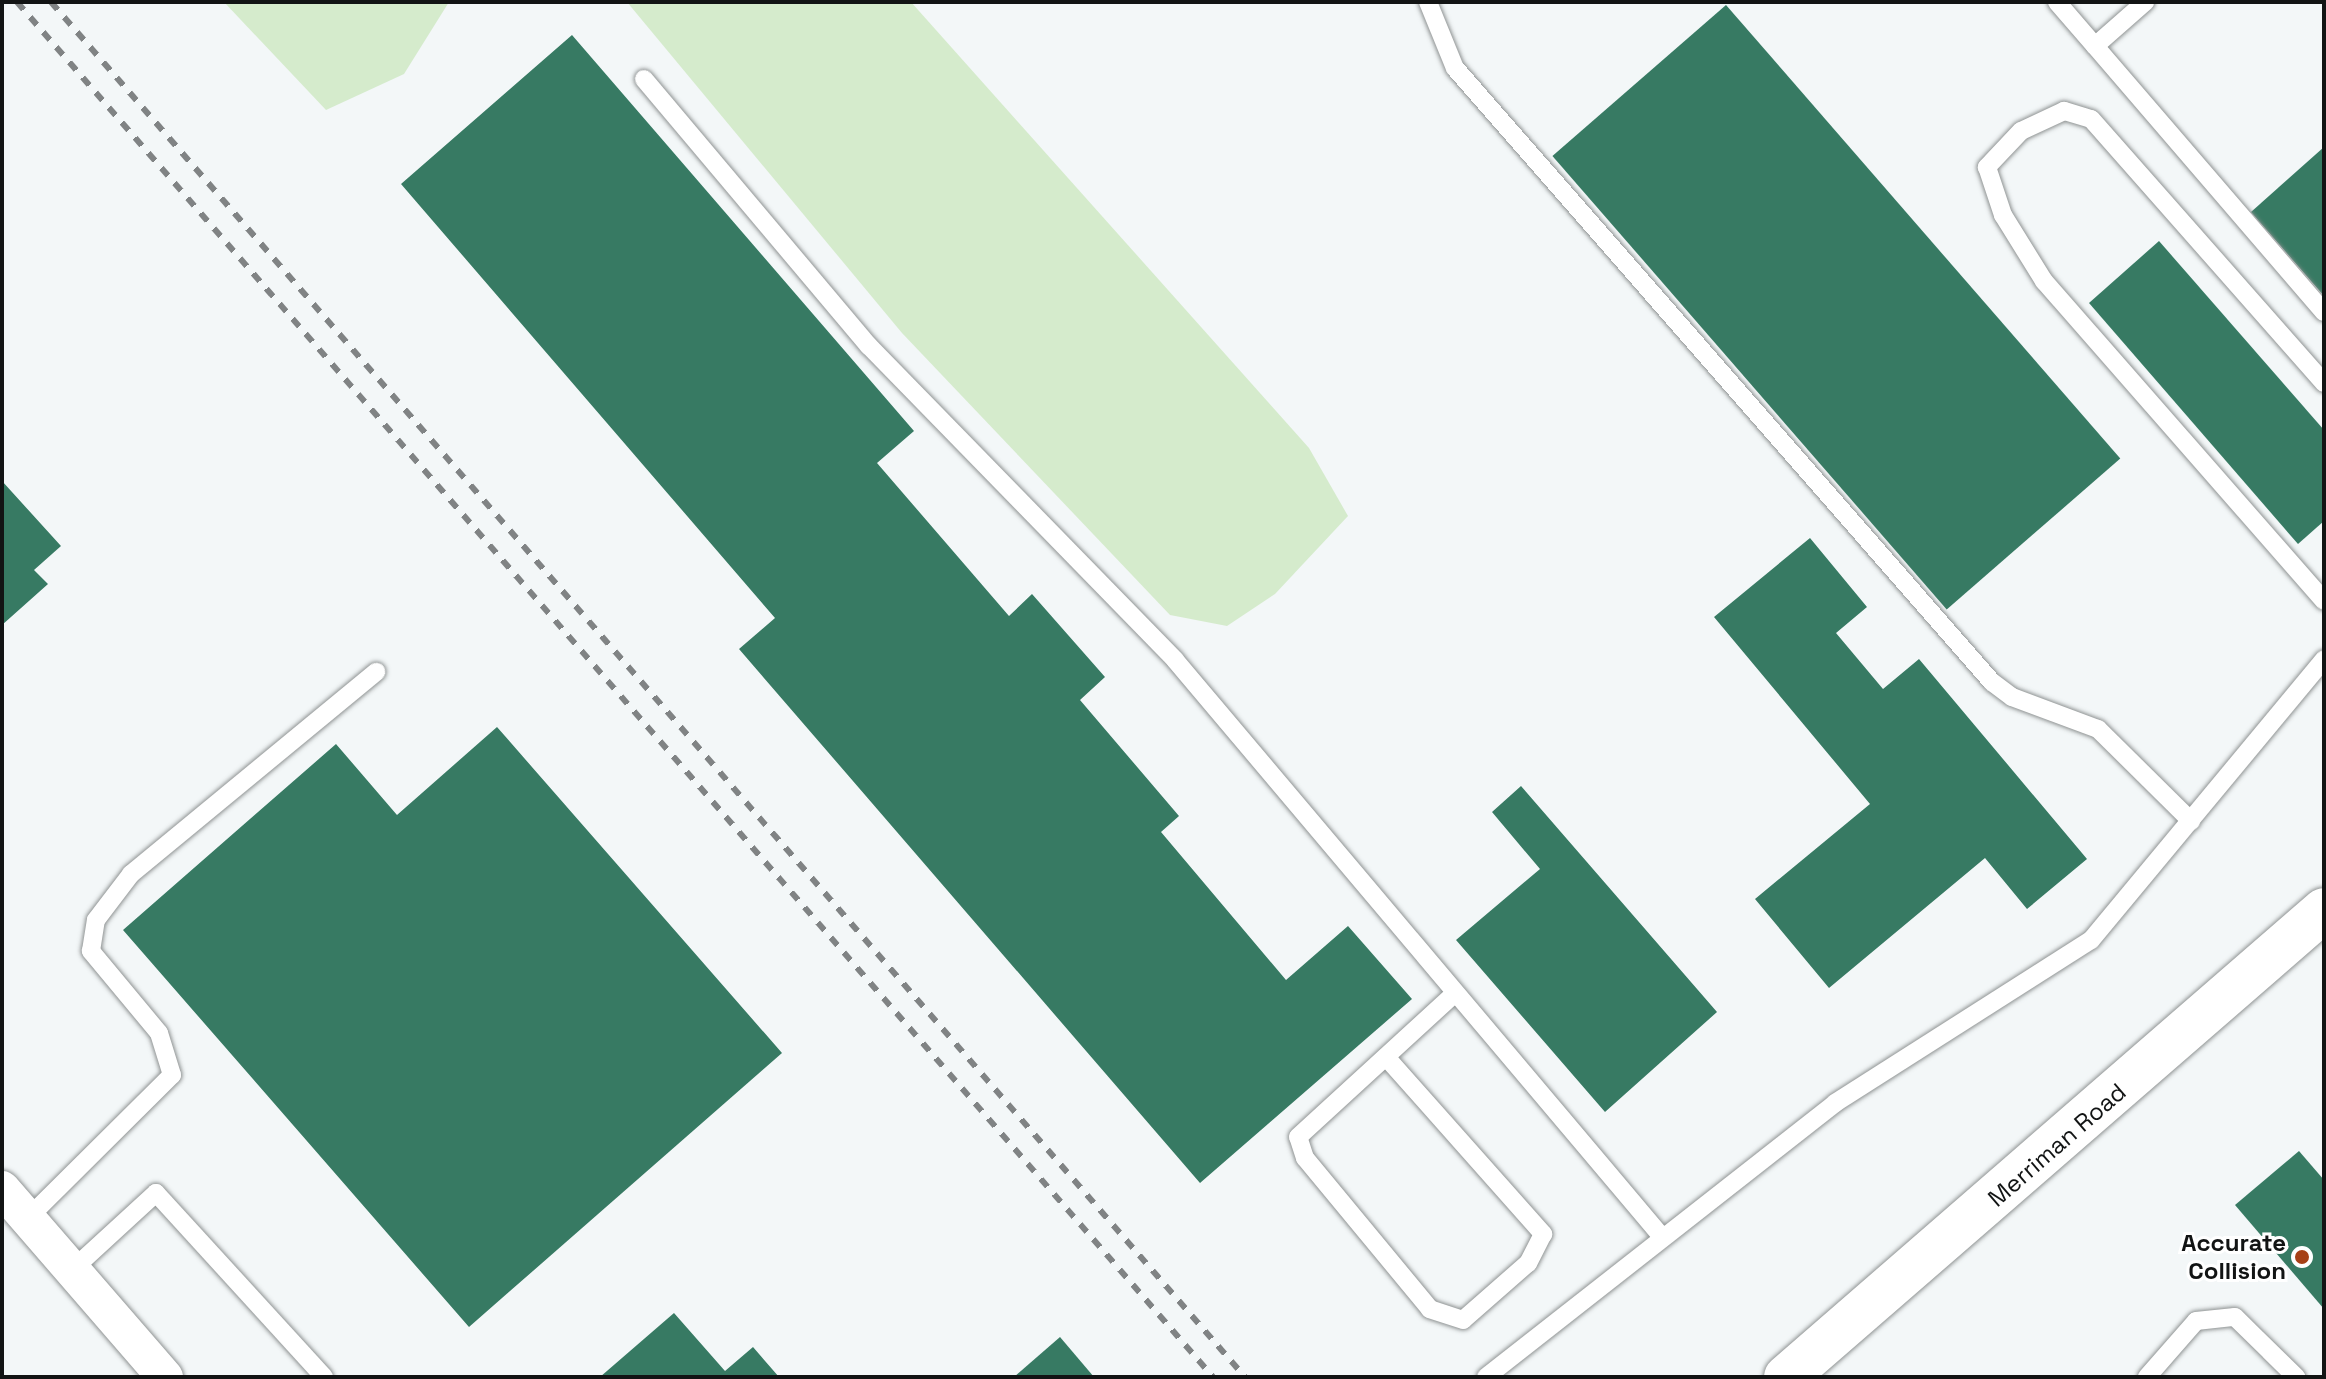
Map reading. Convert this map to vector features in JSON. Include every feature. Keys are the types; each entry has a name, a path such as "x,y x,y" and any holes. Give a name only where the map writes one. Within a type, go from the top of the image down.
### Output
{"main road":[{"name":"Merriman Road","path":"1786,1377 2319,925"}],"street":[{"path":"2,1189 165,1377"}],"lane":[{"path":"1428,2 1455,68 1992,682 2012,697 2098,729 2191,821"},
{"path":"2057,2 2324,312"},
{"path":"2095,46 2145,2"},
{"path":"644,79 869,346 1175,660 1663,1238"},
{"path":"2324,383 2091,119 2064,111 2021,131 1987,167 2003,215 2044,281 2324,601"},
{"path":"1486,1377 1835,1103 2091,940 2324,659"},
{"path":"28,1218 172,1075 159,1033 91,951 96,920 131,874 376,672"},
{"path":"1386,1057 1543,1234 1528,1263 1463,1320 1430,1309 1305,1158 1298,1137 1455,993"},
{"path":"72,1270 156,1193 324,1377"},
{"path":"2147,1377 2196,1321 2235,1317 2296,1377"}],"green space":[{"path":"224,2 449,2 404,74 326,110"},
{"path":"627,2 911,2 1309,448 1348,516 1275,594 1227,626 1170,615 902,333"}],"building":[{"path":"1726,5 2120,459 1947,609 1552,156"},
{"path":"572,35 914,431 877,463 1009,616 1032,594 1105,677 1080,700 1179,816 1161,832 1286,980 1348,926 1412,999 1200,1183 739,649 775,618 401,184"},
{"path":"2324,147 2324,296 2251,212"},
{"path":"2159,241 2324,430 2324,521 2298,544 2089,303"},
{"path":"2,481 61,546 34,570 48,584 2,625"},
{"path":"1810,538 1867,607 1836,633 1883,689 1919,659 2087,859 2027,909 1985,858 1829,988 1755,899 1870,804 1714,617"},
{"path":"497,727 782,1053 469,1327 123,930 336,744 397,815"},
{"path":"1521,786 1717,1012 1605,1112 1456,940 1540,869 1492,812"},
{"name":"Accurate Collision","path":"2299,1151 2324,1180 2324,1309 2235,1205"},
{"path":"674,1313 725,1371 753,1347 779,1377 600,1377"},
{"path":"1060,1337 1094,1377 1014,1377"}],"railway":[{"path":"17,2 1213,1377"},
{"path":"51,2 1245,1377"}],"place":[{"name":"Accurate Collision","path":"2302,1257"}]}
